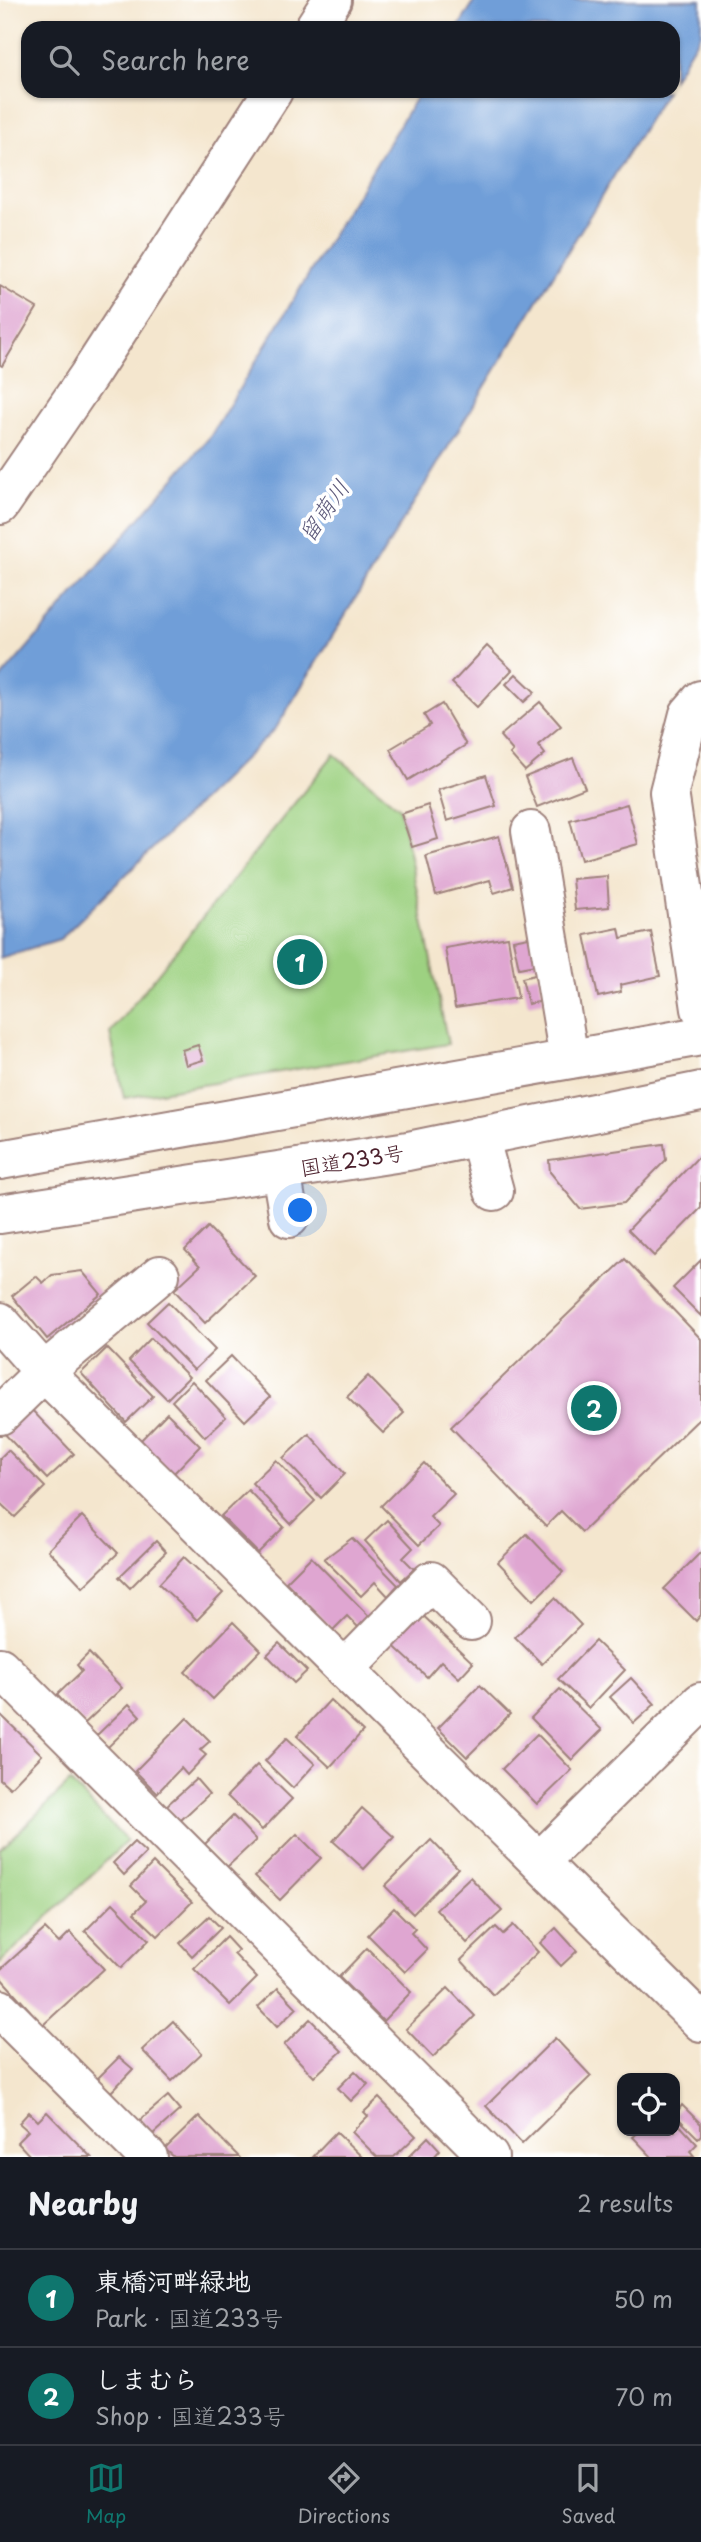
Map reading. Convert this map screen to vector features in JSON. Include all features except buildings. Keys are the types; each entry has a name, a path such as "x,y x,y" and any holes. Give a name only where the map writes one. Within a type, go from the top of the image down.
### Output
{"main road":[{"path":"318,21 332,0"},
{"path":"0,505 91,372 268,98"},
{"path":"701,700 690,713 669,792 701,1009"},
{"path":"531,831 569,1059"},
{"path":"0,1160 701,1036"},
{"name":"国道233号","path":"0,1214 408,1151 701,1091"},
{"path":"479,1136 494,1191"},
{"path":"281,1171 289,1218"},
{"path":"0,1415 44,1372 160,1275"},
{"path":"0,1322 44,1372 701,2022"},
{"path":"345,1669 430,1581 471,1621"},
{"path":"0,1667 489,2157"},
{"path":"540,1861 701,1702"},
{"path":"0,2010 148,2157"}],"green space":[{"path":"334,754 400,808 448,1044 124,1098 110,1033"},
{"path":"70,1782 127,1841 0,1963 0,1850"}],"water":[{"path":"475,0 701,0 701,33 680,68 680,21 462,21"},
{"name":"留萌川","path":"416,98 662,98 276,728 60,939 0,958 0,679 210,437"}],"place":[{"name":"東橋河畔緑地","path":"300,962"},
{"name":"しまむら","path":"594,1408"}]}
